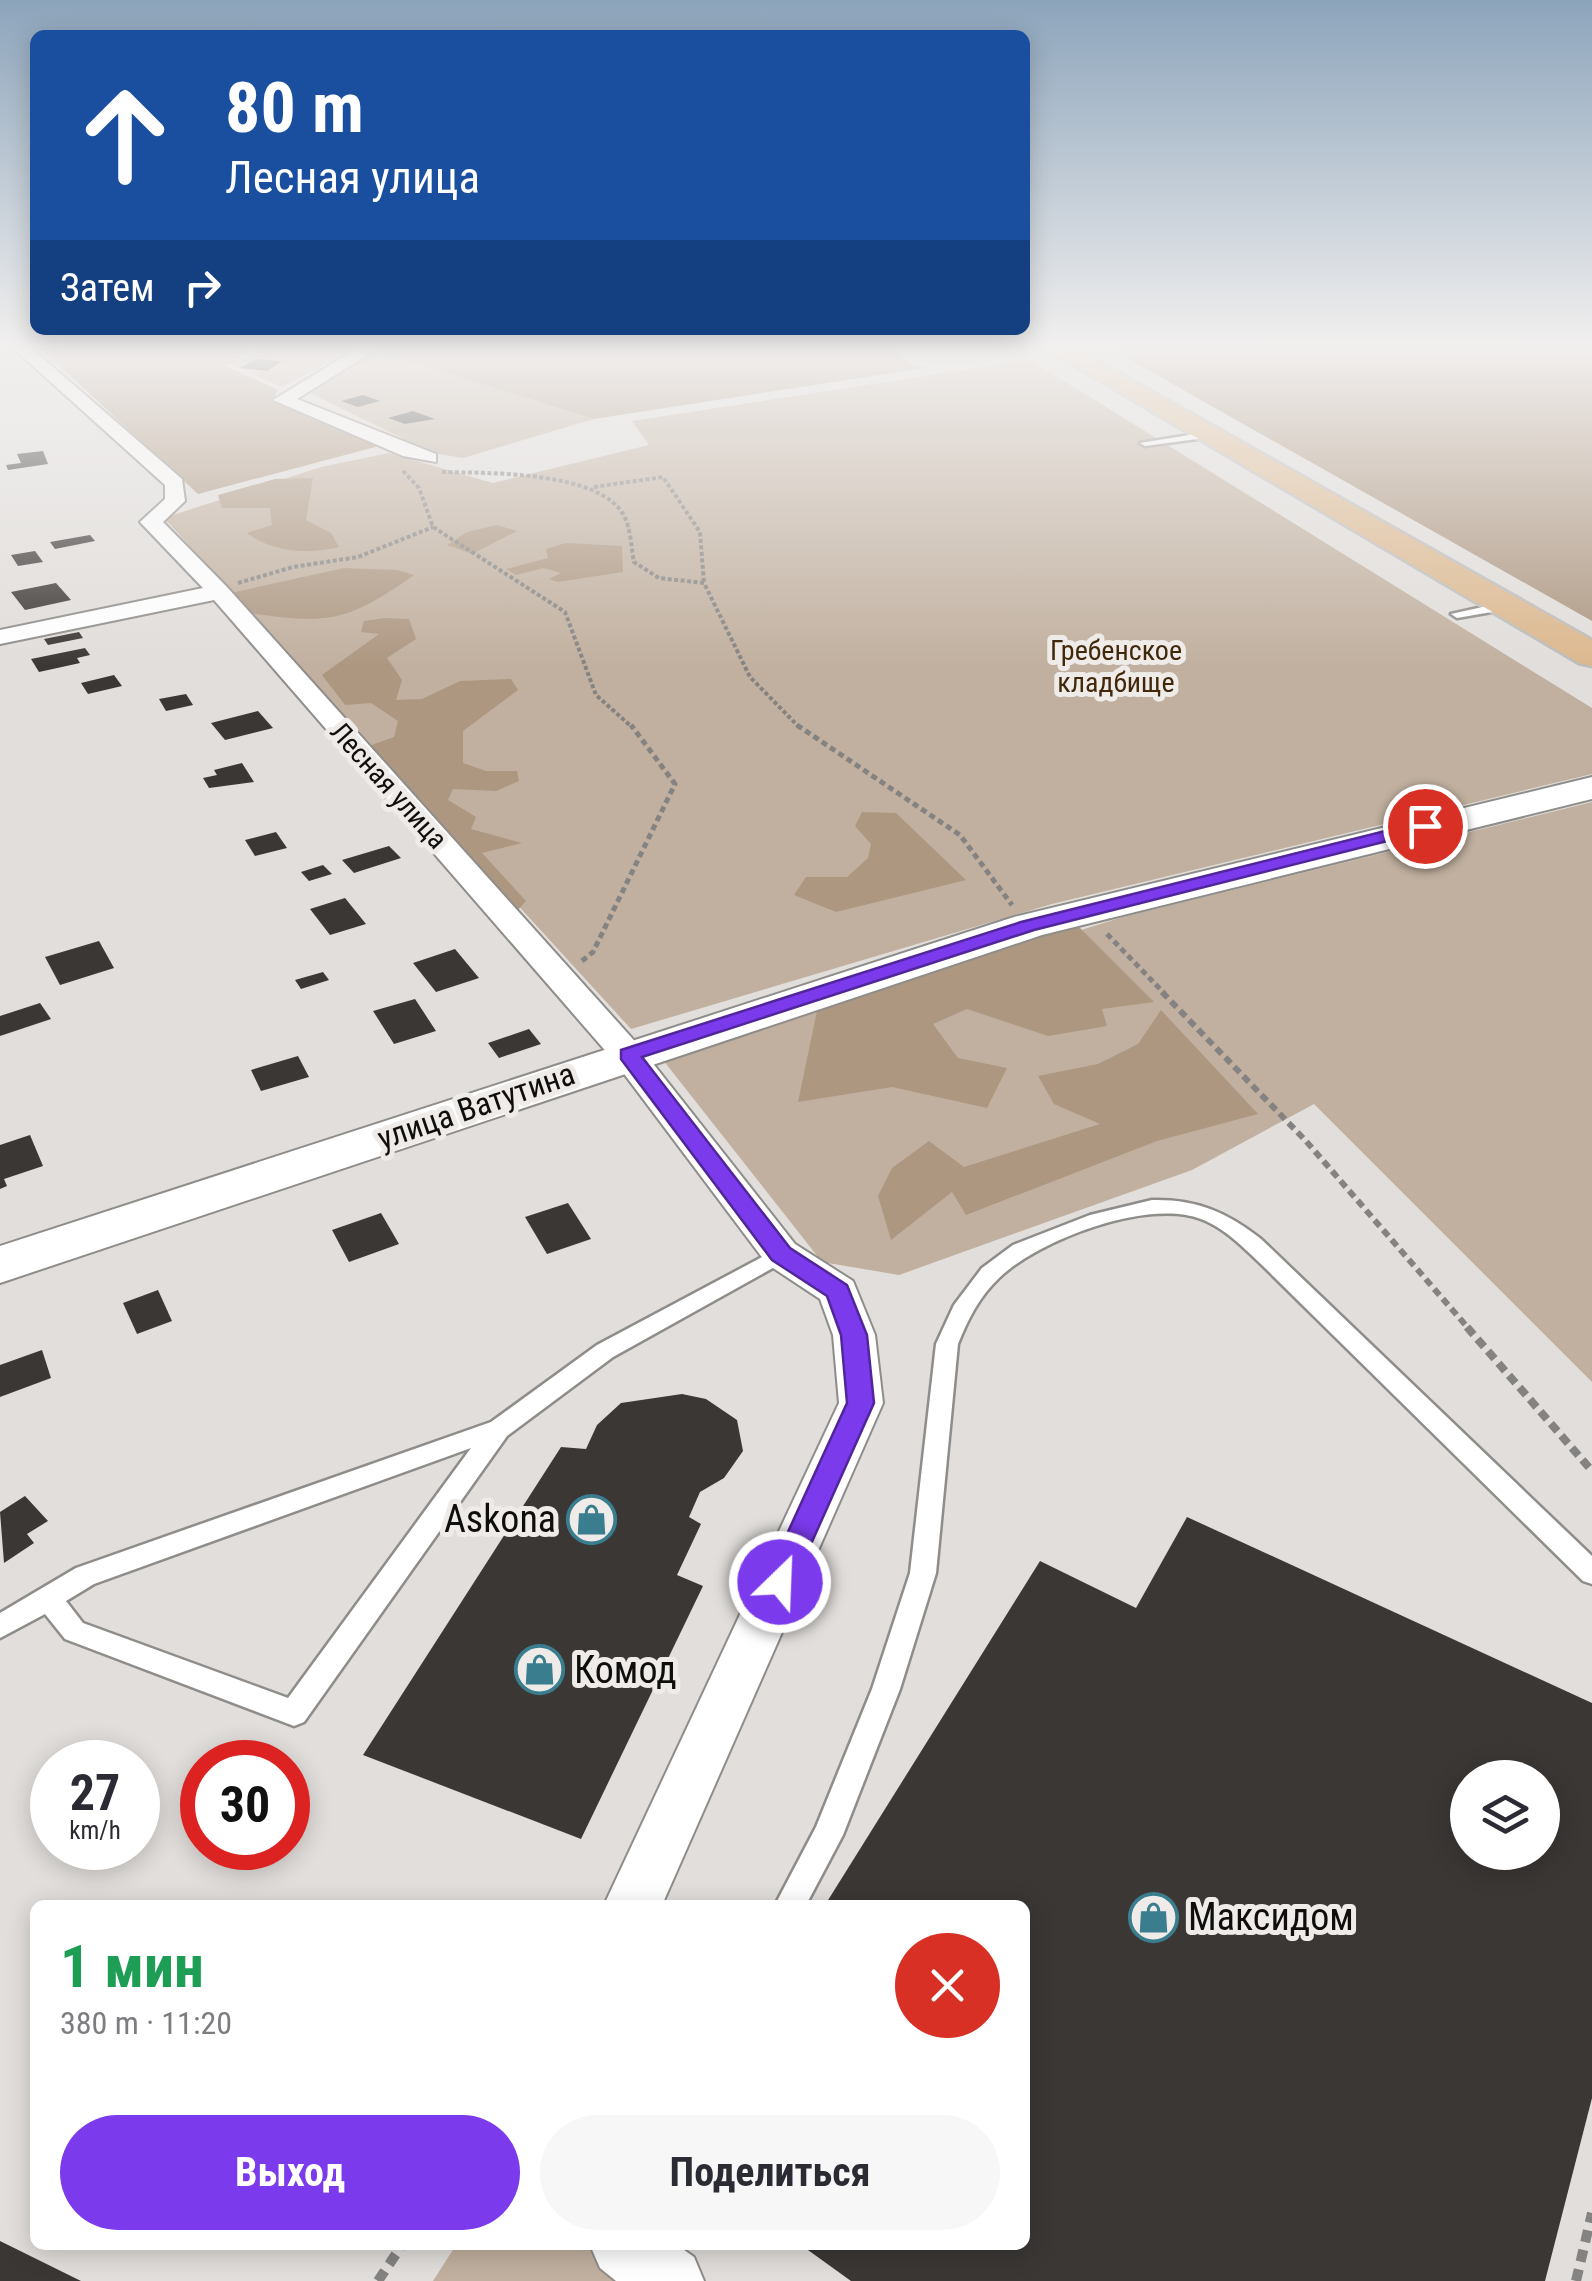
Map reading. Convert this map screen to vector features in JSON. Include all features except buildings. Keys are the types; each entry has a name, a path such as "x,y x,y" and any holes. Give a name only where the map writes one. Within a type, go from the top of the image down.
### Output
{"main road":[{"path":"1240,453 1592,655"},
{"path":"1265,453 1592,640"}],"street":[{"name":"Лесная улица","path":"141,453 175,483 175,501 151,522 219,592 628,1054 781,1254 838,1291 854,1335 860,1403 635,1900"},
{"path":"405,453 428,466"},
{"path":"0,637 219,592"},
{"name":"улица Ватутина","path":"0,1265 628,1054 1028,926 1592,788"},
{"path":"630,2250 670,2281"}],"lane":[{"path":"1457,614 1505,606"},
{"path":"793,1900 828,1835 886,1689 923,1573 948,1344 958,1315 972,1288 1026,1244 1161,1204 1211,1214 1279,1268 1592,1573"},
{"path":"0,1627 85,1576 499,1429 605,1351 781,1254"},
{"path":"48,1598 74,1631 294,1712 499,1429"}],"path":[{"path":"560,978 593,952 675,784 630,724 596,695 564,612 433,528 419,488 398,466 428,466 594,487 663,477 700,532 704,583 750,677 806,734 960,835 1028,926"},
{"path":"594,487 624,515 634,562 659,578 704,583"},
{"path":"219,592 248,578 358,557 433,528"},
{"path":"1086,912 1306,1141 1592,1471"},
{"path":"1576,2281 1592,2213"},
{"path":"378,2281 399,2250"}],"green space":[{"name":"Гребенское кладбище","path":"387,453 493,483 614,453 1181,453 1592,708 1592,774 1052,904 631,1029 164,518 321,467"},
{"path":"435,453 478,453 463,458"},
{"path":"1592,802 1592,1382 1314,1104 1192,1170 899,1275 822,1262 663,1060 1126,916"},
{"path":"453,2250 619,2250 660,2281 433,2281"}],"shaded area":[{"path":"154,453 351,453 198,494"},
{"path":"1295,453 1592,453 1592,621"},
{"path":"313,478 306,520 331,533 339,547 304,551 268,545 247,533 272,525 270,508 222,508 218,495 275,479"},
{"path":"497,525 517,531 472,554 447,545 467,532"},
{"path":"566,543 622,546 623,572 558,582 549,579 561,573 544,568 516,575 506,569 548,558 546,549"},
{"path":"344,568 397,570 414,575 351,612 314,619 242,612 226,594"},
{"path":"409,619 416,639 387,658 402,680 396,700 422,699 460,681 511,679 518,690 463,731 463,763 486,771 517,771 519,781 496,791 453,789 448,800 476,817 471,829 522,843 482,853 526,901 517,911 366,747 394,737 398,721 371,703 345,705 322,675 379,634 361,632 364,621"},
{"path":"862,812 896,813 966,880 836,912 794,895 806,877 847,877 868,858 871,844 855,826"},
{"path":"1074,922 1154,1002 1102,1009 1107,1026 1048,1036 967,1009 933,1024 958,1058 1007,1068 987,1108 892,1087 798,1102 817,1011"},
{"path":"1161,1010 1258,1114 1157,1141 966,1215 952,1192 891,1240 878,1196 892,1168 929,1141 964,1167 1100,1124 1054,1104 1038,1076 1098,1064 1138,1044"}],"place":[{"name":"Askona","path":"591,1519"},
{"name":"Комод","path":"539,1670"},
{"name":"Максидом","path":"1153,1917"}],"route":[{"path":"780,1582 860,1403 854,1335 838,1291 781,1254 628,1054 1028,926 1425,826"}]}
